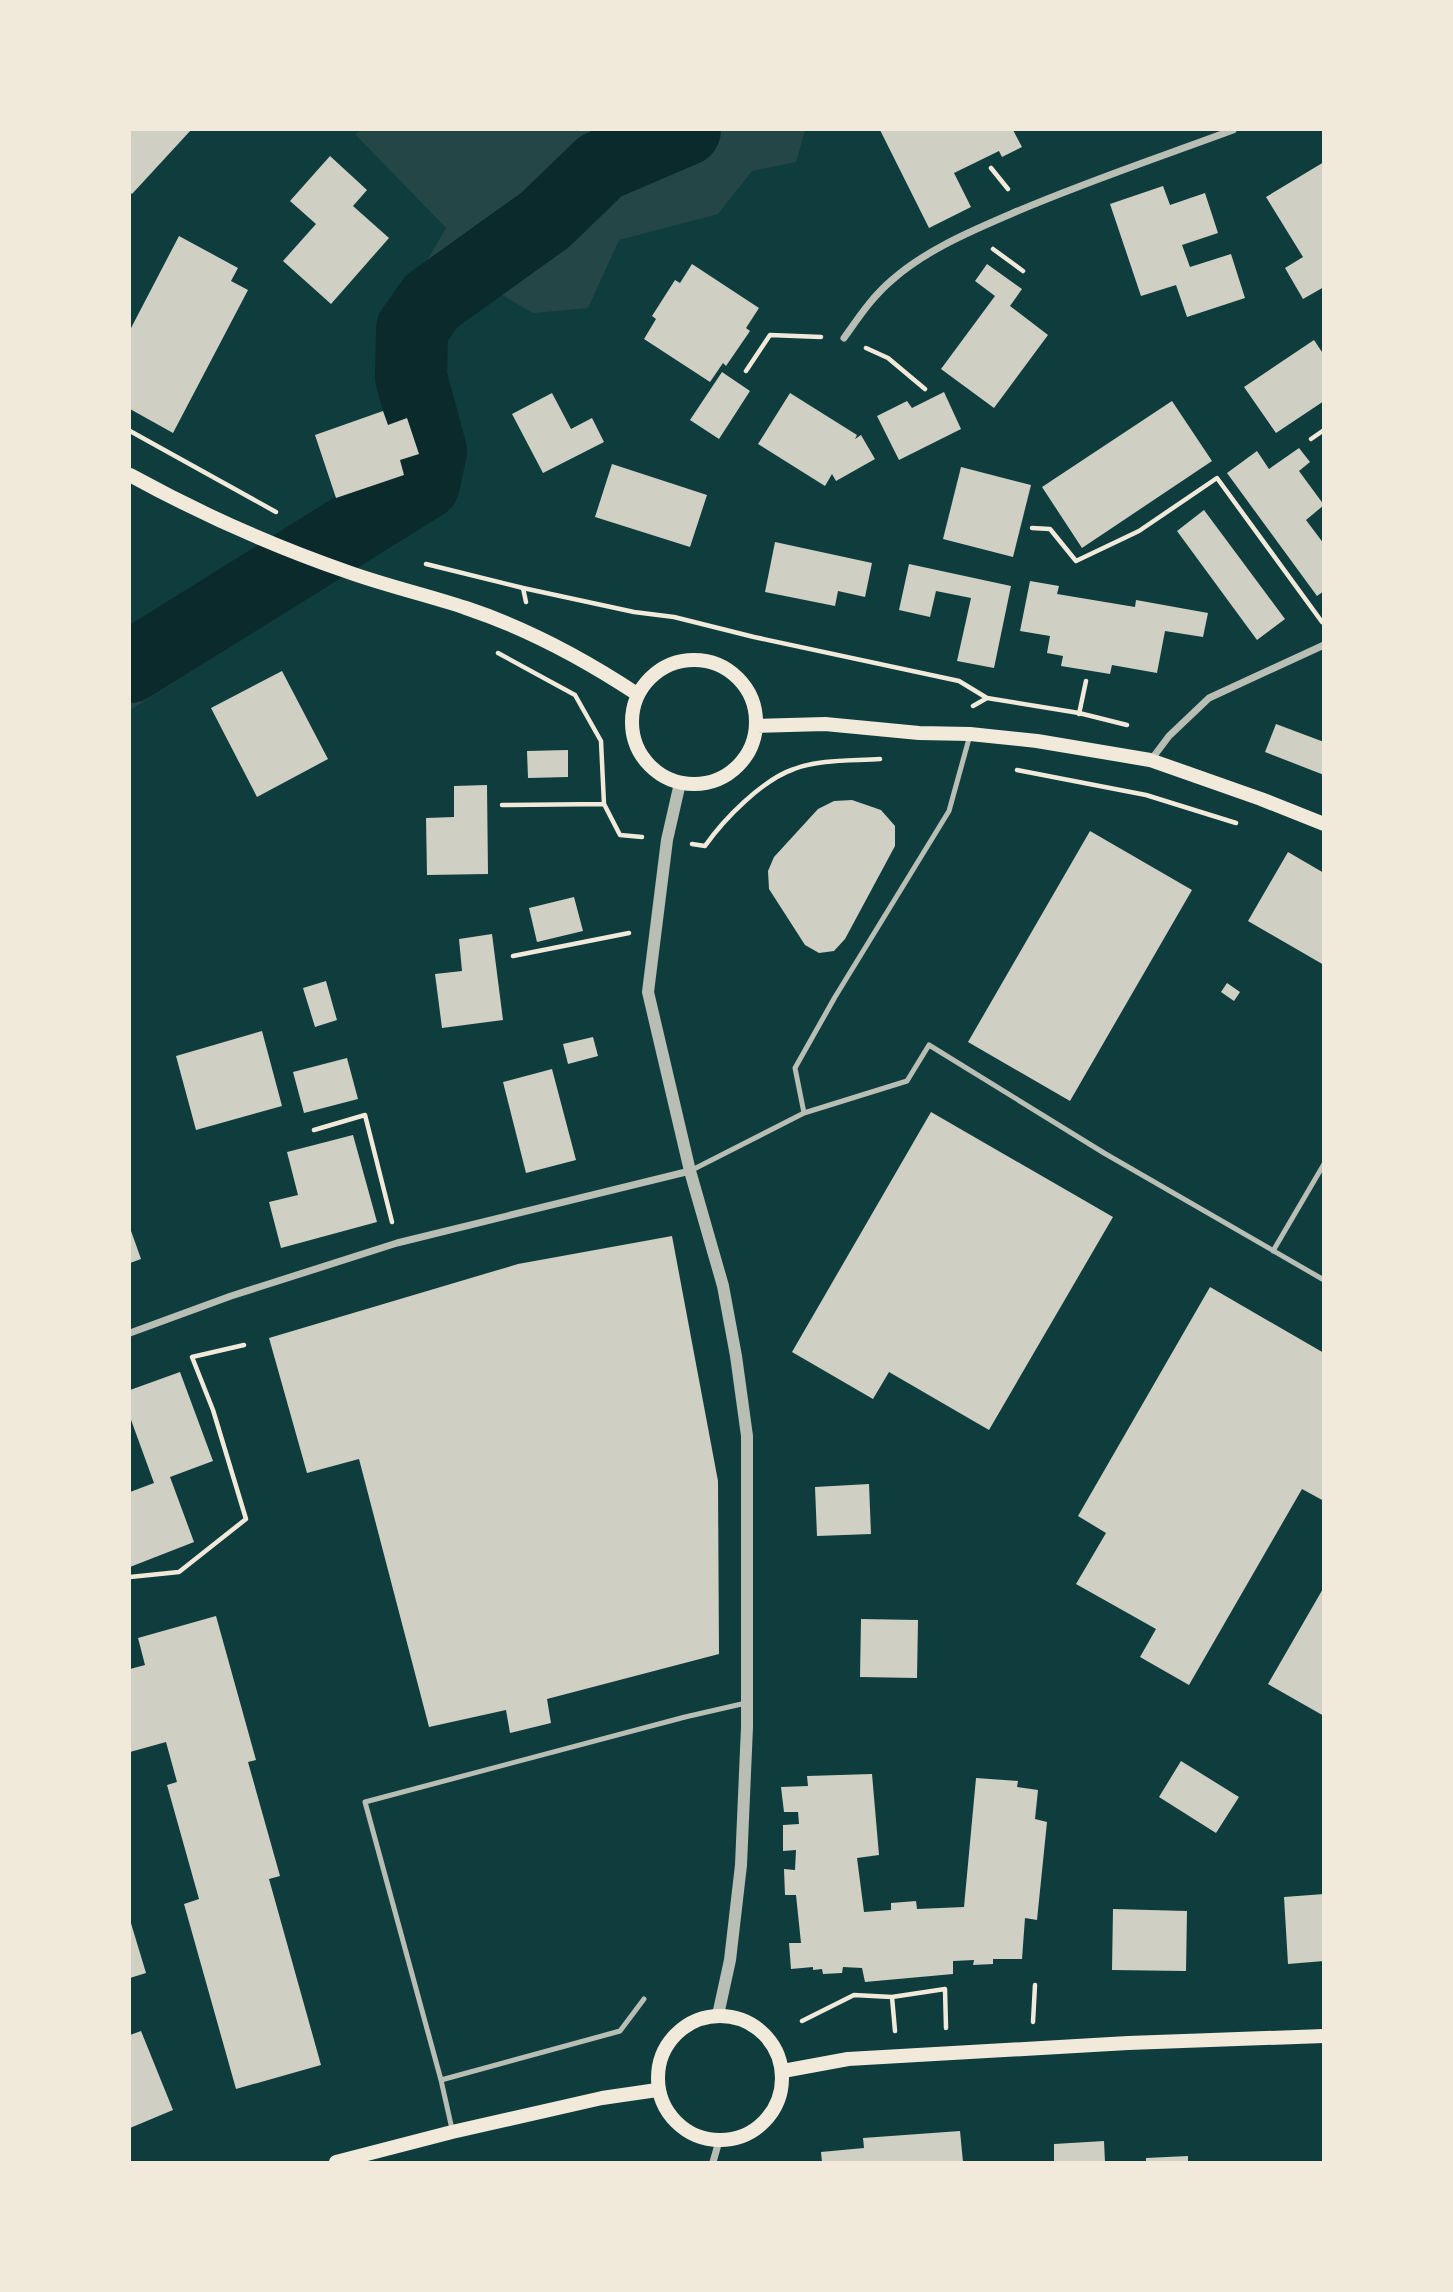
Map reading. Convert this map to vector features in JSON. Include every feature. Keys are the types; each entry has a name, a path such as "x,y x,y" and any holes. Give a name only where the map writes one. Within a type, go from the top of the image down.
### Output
{"main road":[{"path":"130,475 265,541 349,573 468,609 524,632 587,661 637,694"},
{"path":"690,659 715,663 733,673 749,691 757,726 742,762 722,778 696,785 680,783 654,771 640,755 632,733 637,694 650,678 666,666 690,659"},
{"path":"757,726 825,724 919,733 970,734 1071,747 1150,761 1324,824"},
{"path":"718,2015 746,2020 764,2032 777,2050 783,2071 780,2098 767,2121 746,2136 719,2141 697,2136 679,2124 665,2107 657,2090 658,2070 664,2051 674,2035 697,2020 718,2015"},
{"path":"783,2071 848,2059 1324,2036"},
{"path":"336,2162 602,2098 657,2090"}],"street":[{"path":"844,338 870,301 892,279 925,255 970,232 1049,198 1233,130"},
{"path":"1150,761 1169,736 1209,698 1324,645"},
{"path":"680,783 667,840 654,928 649,1003 690,1171 723,1286 747,1436 747,1703 741,1865 730,1960 718,2015"},
{"path":"130,1333 231,1296 397,1243 690,1171"},
{"path":"713,2162 719,2141"}],"lane":[{"path":"804,1113 795,1068 835,997 949,811 970,734"},
{"path":"690,1171 804,1113 907,1081 929,1045 1104,1153 1324,1280"},
{"path":"1273,1251 1324,1164"},
{"path":"452,2132 441,2080 365,1802 747,1703"},
{"path":"441,2080 620,2031 644,1999"}],"path":[{"path":"970,232 1023,271"},
{"path":"1311,439 1324,430"},
{"path":"130,431 285,517"},
{"path":"1032,528 1050,529 1076,561 1139,531 1217,478 1324,624"},
{"path":"523,588 634,612 674,617 959,681 987,698"},
{"path":"1071,747 1086,681"},
{"path":"575,695 601,741 604,804 620,835"},
{"path":"705,846 718,827 757,791 792,769 814,764 890,759"},
{"path":"1017,770 1146,795 1247,826"},
{"path":"502,805 604,804"},
{"path":"513,956 654,928"},
{"path":"314,1130 365,1115 397,1243"},
{"path":"130,1577 179,1572 246,1519 213,1410 192,1357 244,1345"},
{"path":"1031,2049 1035,1985"},
{"path":"802,2021 854,1995 892,1997 945,1989 947,2054"}],"shaded area":[{"path":"362,130 805,130 796,162 752,171 718,214 619,240 588,308 533,313 485,285 449,303 429,327 424,380 448,459 442,482 370,537 339,521 418,470 422,454 396,384 392,321 446,228 355,134"},
{"path":"240,564 313,595 130,710 130,630"}],"building":[{"path":"130,130 191,130 132,194 130,192"},
{"path":"880,130 1013,130 1022,147 1002,157 999,151 954,173 971,207 929,228"},
{"path":"330,156 367,190 353,206 389,238 331,304 283,261 316,224 290,201"},
{"path":"1324,162 1324,287 1303,299 1285,268 1303,257 1266,197"},
{"path":"1163,186 1170,205 1205,193 1218,233 1182,245 1190,267 1231,254 1245,298 1187,317 1176,285 1141,296 1110,204"},
{"path":"179,236 238,268 231,281 248,290 173,433 130,409 130,330"},
{"path":"692,264 759,308 746,328 750,331 726,366 723,363 710,382 644,339 656,319 652,316 675,280 680,283"},
{"path":"987,264 1022,289 1010,306 1048,335 994,408 941,369 995,296 975,281"},
{"path":"1314,340 1324,355 1324,401 1276,433 1244,387"},
{"path":"722,372 750,391 719,439 690,420"},
{"path":"944,392 961,429 899,460 877,416 907,401 912,408"},
{"path":"552,393 571,429 592,418 604,442 543,473 512,414"},
{"path":"790,393 857,435 855,439 861,435 875,459 836,481 832,474 825,486 758,444"},
{"path":"1172,401 1212,461 1082,548 1042,487"},
{"path":"383,411 388,425 407,418 419,454 400,460 404,475 336,498 315,435"},
{"path":"1299,448 1310,462 1299,471 1324,505 1306,520 1324,544 1324,591 1317,596 1227,473 1257,451 1269,469"},
{"path":"612,464 707,495 690,547 595,517"},
{"path":"961,467 1031,485 1013,557 943,539"},
{"path":"1204,510 1285,619 1257,640 1177,531"},
{"path":"775,542 872,563 865,597 838,591 835,606 765,592"},
{"path":"909,564 1011,586 994,668 957,661 971,598 936,591 930,617 899,610"},
{"path":"1030,581 1059,586 1057,594 1135,607 1136,600 1208,613 1203,637 1165,631 1157,673 1112,665 1110,674 1061,666 1063,656 1047,653 1050,636 1020,631"},
{"path":"282,671 328,759 257,797 211,708"},
{"path":"1276,724 1324,742 1324,775 1265,752"},
{"path":"568,750 568,777 528,778 527,751"},
{"path":"487,785 488,874 427,875 426,818 454,817 454,786"},
{"path":"852,800 881,810 895,826 895,846 845,939 834,951 819,953 805,945 769,889 768,871 774,857 818,809 834,801"},
{"path":"1090,831 1192,890 1070,1101 968,1042"},
{"path":"1288,852 1324,873 1324,965 1248,921"},
{"path":"574,897 583,931 537,942 529,908"},
{"path":"492,934 503,1020 442,1028 435,974 462,971 459,939"},
{"path":"326,981 337,1020 315,1027 303,988"},
{"path":"1227,983 1240,992 1234,1001 1221,992"},
{"path":"262,1031 282,1106 196,1130 176,1056"},
{"path":"593,1037 598,1056 568,1064 563,1044"},
{"path":"347,1058 358,1099 304,1113 293,1072"},
{"path":"552,1069 576,1160 526,1173 503,1082"},
{"path":"931,1112 1113,1217 989,1430 889,1372 873,1399 792,1352"},
{"path":"353,1135 377,1222 281,1248 269,1202 298,1195 287,1152"},
{"path":"130,1228 141,1259 130,1263"},
{"path":"672,1236 718,1481 719,1654 547,1699 551,1723 510,1733 506,1710 429,1727 359,1459 307,1473 269,1338 518,1264"},
{"path":"1210,1287 1324,1353 1324,1501 1302,1489 1189,1685 1140,1657 1156,1629 1076,1584 1106,1533 1078,1516"},
{"path":"180,1372 213,1461 170,1477 194,1542 130,1567 130,1492 154,1483 130,1417 130,1390"},
{"path":"869,1484 871,1534 817,1536 815,1487"},
{"path":"1324,1587 1324,1716 1268,1684"},
{"path":"216,1616 256,1760 248,1762 280,1876 269,1879 321,2065 236,2089 184,1904 199,1899 167,1785 177,1782 166,1742 130,1752 130,1669 145,1665 138,1638"},
{"path":"861,1619 918,1620 917,1678 860,1677"},
{"path":"1181,1761 1239,1797 1216,1833 1159,1797"},
{"path":"872,1774 879,1855 857,1858 864,1912 891,1910 891,1903 916,1901 917,1909 964,1907 976,1778 1018,1781 1017,1787 1038,1790 1035,1819 1047,1822 1037,1920 1025,1918 1022,1959 993,1959 993,1964 973,1965 974,1960 953,1961 953,1974 865,1982 862,1968 843,1967 842,1973 823,1974 822,1969 813,1970 813,1967 791,1969 789,1943 801,1943 796,1895 785,1895 784,1869 795,1870 796,1850 783,1851 783,1825 799,1824 798,1812 784,1812 781,1787 808,1786 807,1776"},
{"path":"1324,1894 1324,1961 1288,1964 1284,1897"},
{"path":"1113,1909 1187,1911 1186,1971 1112,1970"},
{"path":"130,1920 146,1973 130,1978"},
{"path":"141,2031 173,2110 130,2128 130,2035"},
{"path":"960,2131 963,2162 822,2162 821,2152 864,2148 863,2138"},
{"path":"1104,2141 1105,2162 1054,2162 1054,2144"},
{"path":"1188,2156 1188,2162 1146,2162 1146,2158"}],"waterway":[{"path":"130,667 424,484 431,451 411,377 412,329 432,301 545,220 601,166 685,130"}]}
